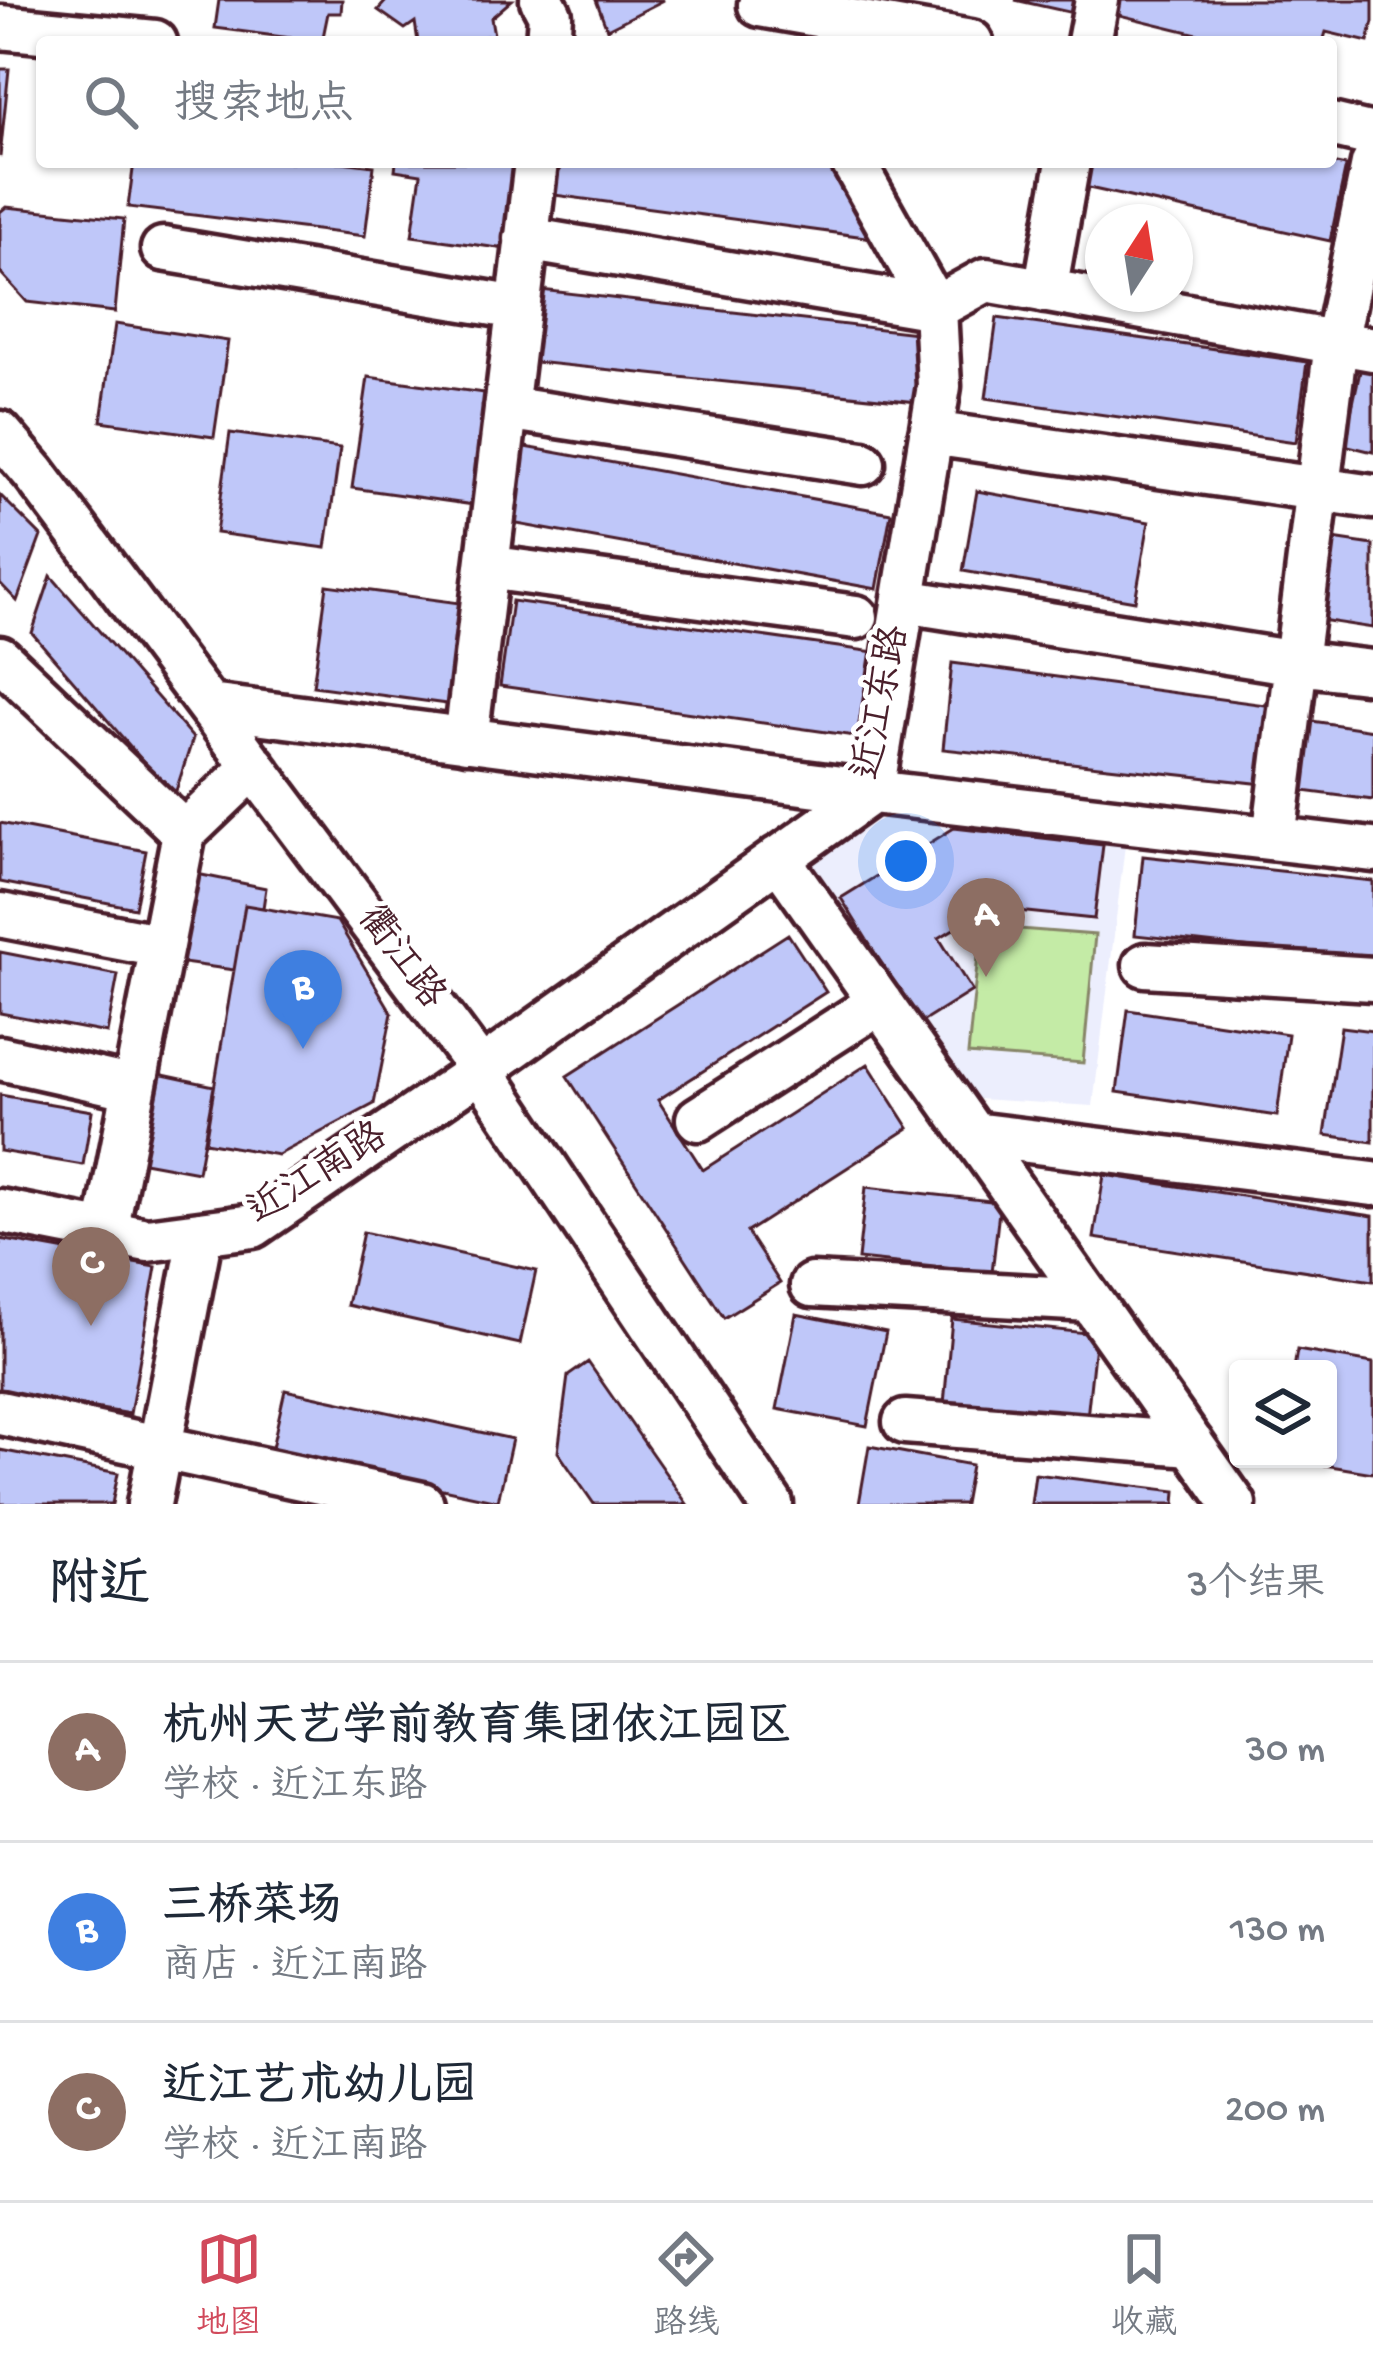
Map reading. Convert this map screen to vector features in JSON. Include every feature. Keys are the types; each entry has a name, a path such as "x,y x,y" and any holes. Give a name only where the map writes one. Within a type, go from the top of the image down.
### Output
{"street":[{"path":"542,0 550,15 548,36"},
{"path":"1090,36 1097,0"},
{"path":"758,2 778,36"},
{"path":"758,2 939,36"},
{"path":"0,27 93,36"},
{"path":"1337,127 1373,136"},
{"path":"1274,838 1317,490 1354,346 1373,164"},
{"path":"466,740 535,168"},
{"name":"近江东路","path":"481,1070 872,792 939,386 935,308 856,168"},
{"path":"1045,291 1067,168"},
{"path":"526,238 935,308 986,280 1354,346"},
{"path":"163,249 518,308"},
{"path":"506,408 863,463"},
{"path":"932,433 1373,497"},
{"name":"衢江路","path":"0,434 481,1070 771,1504"},
{"path":"487,567 856,617"},
{"path":"904,601 1373,672"},
{"path":"0,658 184,833"},
{"path":"209,706 872,792 1373,850"},
{"path":"106,1232 184,833 254,766"},
{"path":"778,858 1234,1504"},
{"path":"0,915 162,946"},
{"path":"1145,965 1373,980"},
{"path":"698,1119 880,1002"},
{"path":"0,1058 134,1088"},
{"name":"近江南路","path":"0,1211 147,1240 253,1226 481,1070"},
{"path":"973,1133 1373,1184"},
{"path":"149,1504 200,1233"},
{"path":"812,1285 1090,1300"},
{"path":"0,1413 422,1504"},
{"path":"904,1423 1192,1444"}],"shaded area":[{"path":"872,792 1128,821 1093,1106 947,1097 778,858"}],"green space":[{"path":"981,926 1095,935 1083,1063 968,1054"}],"building":[{"path":"219,0 342,0 341,13 328,13 323,36 215,28"},
{"path":"387,0 512,0 491,18 494,35 487,36 417,36 415,22 405,29 378,10"},
{"path":"596,0 664,0 607,29"},
{"path":"1015,0 1085,0 1082,15"},
{"path":"1118,0 1373,0 1368,42 1326,32 1325,36 1205,36 1115,14"},
{"path":"0,69 9,69 0,157"},
{"path":"1346,166 1330,241 1193,211 1193,204 1162,204 1080,186 1084,168"},
{"path":"133,168 374,168 365,236 128,207"},
{"path":"525,168 513,250 412,236 421,174 395,170"},
{"path":"551,168 833,168 873,238 547,194"},
{"path":"6,207 124,219 115,312 27,302 0,272 0,212"},
{"path":"532,289 925,334 918,402 525,361"},
{"path":"997,318 1307,362 1296,442 986,398"},
{"path":"115,324 228,341 214,437 101,421"},
{"path":"1362,362 1373,364 1373,452 1344,445"},
{"path":"368,377 491,394 474,505 352,488"},
{"path":"230,433 340,448 326,548 216,533"},
{"path":"509,444 891,513 877,589 495,520"},
{"path":"977,491 1149,522 1135,601 963,571"},
{"path":"0,495 41,536 17,601 0,583"},
{"path":"1333,539 1373,545 1373,628 1321,620"},
{"path":"51,576 193,738 174,797 32,633"},
{"path":"327,585 467,604 454,705 313,686"},
{"path":"512,601 874,652 862,737 500,686"},
{"path":"952,663 1273,706 1264,784 943,749"},
{"path":"1312,721 1373,730 1373,800 1303,791"},
{"path":"0,823 146,851 135,908 0,882"},
{"path":"954,828 1103,845 1094,919 988,908 939,938 972,991 919,1024 841,898"},
{"path":"1143,856 1373,881 1373,961 1135,935"},
{"path":"182,871 266,888 263,908 245,905 234,970 162,960"},
{"path":"245,905 337,921 392,1013 374,1104 278,1155 205,1142"},
{"path":"788,934 826,992 658,1100 703,1170 868,1064 909,1128 747,1232 780,1283 724,1318 567,1076"},
{"path":"0,952 118,975 107,1033 0,1013"},
{"path":"1128,1010 1288,1034 1277,1116 1117,1092"},
{"path":"1341,1027 1373,1031 1373,1142 1325,1135"},
{"path":"149,1072 214,1086 198,1172 133,1160"},
{"path":"0,1095 92,1111 83,1165 0,1151"},
{"path":"1104,1175 1373,1216 1373,1281 1094,1238"},
{"path":"866,1187 1000,1202 992,1273 858,1259"},
{"path":"363,1232 536,1271 520,1344 347,1305"},
{"path":"0,1239 156,1267 130,1414 0,1392"},
{"path":"796,1314 886,1332 867,1426 777,1409"},
{"path":"952,1319 1096,1334 1087,1418 944,1404"},
{"path":"1297,1350 1373,1363 1373,1473 1337,1467 1337,1360 1295,1360"},
{"path":"588,1362 687,1504 594,1504 558,1452 568,1376"},
{"path":"285,1390 512,1439 498,1501 271,1452"},
{"path":"869,1446 971,1465 964,1504 859,1504"},
{"path":"0,1450 118,1473 112,1504 0,1504"},
{"path":"1035,1474 1176,1491 1175,1504 1031,1504"}],"place":[{"name":"杭州天艺学前教育集团依江园区","path":"986,977"},
{"name":"三桥菜场","path":"303,1049"},
{"name":"近江艺术幼儿园","path":"91,1326"}]}
